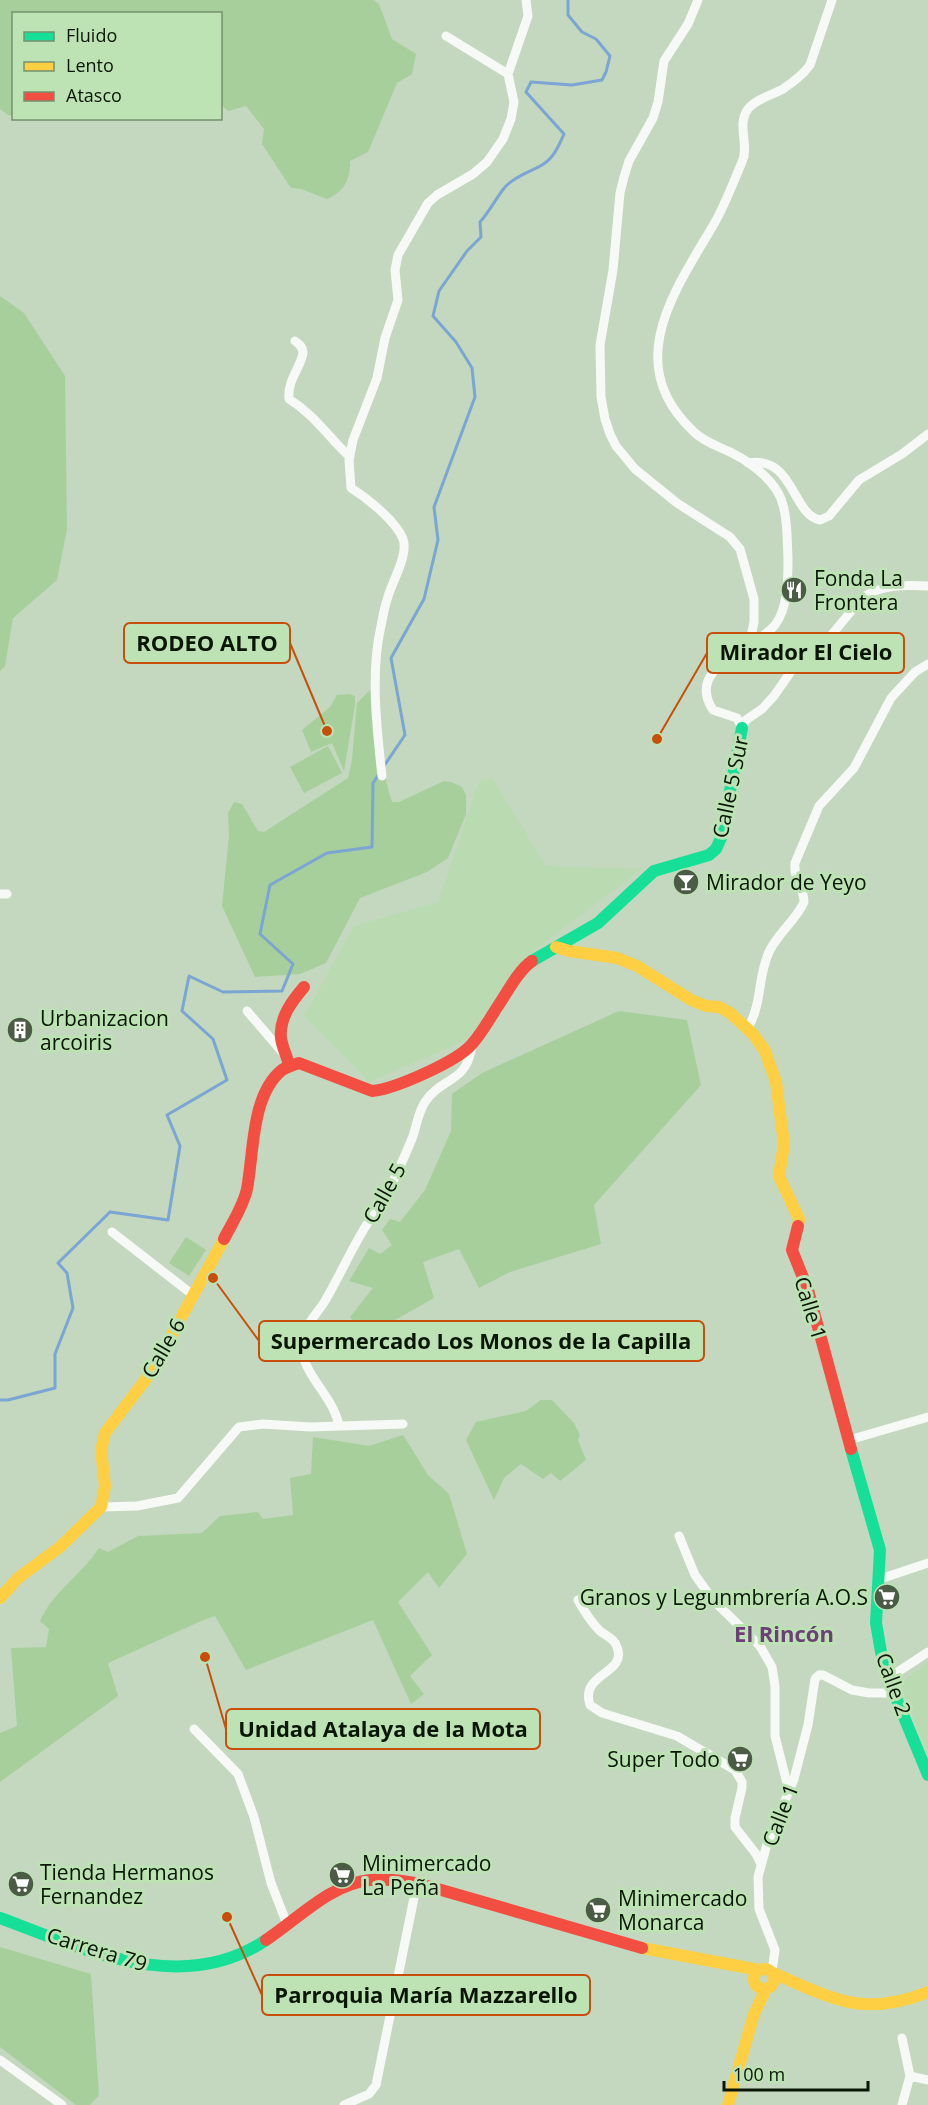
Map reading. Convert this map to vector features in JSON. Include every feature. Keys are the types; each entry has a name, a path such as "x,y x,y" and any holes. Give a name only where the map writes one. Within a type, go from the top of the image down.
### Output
{"street":[{"path":"382,777 376,707 379,633 387,598 404,554 404,541 398,530 366,498 351,488 349,479 353,440 377,378 385,338 398,300 395,270 398,255 428,203 437,195 473,174 487,162 503,139 511,119 513,102 508,74 528,16 526,0"},
{"path":"698,0 688,23 664,61 658,102 653,118 629,161 620,193 613,270 600,345 601,397 610,434 616,446 635,469 677,503 730,537 741,549 754,599 754,622 749,646"},
{"path":"742,728 737,718 713,710 707,697 707,687 717,667 767,634 779,618 786,596 788,561 785,518 780,497 774,487 748,463 696,434 673,408 660,375 657,351 659,334 686,272 715,222 744,158 744,117 749,108 783,89 804,73 810,65 832,0"},
{"path":"446,36 508,74"},
{"path":"295,341 302,348 303,353 292,378 289,399 315,419 350,458"},
{"path":"748,463 762,461 776,469 790,483 811,516 820,520 829,516 859,480 902,454 928,434"},
{"name":"Calle 5 Sur","path":"472,1045 524,968 608,916 654,871 708,855 716,849 721,838 742,728 746,720 762,709 774,696 792,670 824,644 862,598 879,589 928,586"},
{"path":"748,1028 758,1006 762,974 769,952 804,902 794,871 795,863 819,806 854,768 891,698 910,677 928,664"},
{"name":"Calle 1","path":"556,947 623,960 646,971 691,1000 706,1006 724,1009 748,1028 761,1045 772,1070 784,1144 779,1176 799,1219 792,1250 808,1290 880,1550 876,1626"},
{"path":"289,1061 281,1039 282,1020 286,1010 304,987"},
{"path":"247,1011 289,1061 372,1091 382,1090 445,1064 472,1045"},
{"name":"Calle 5","path":"339,1426 330,1401 305,1366 302,1342 312,1318 326,1299 365,1227 389,1190 413,1136 421,1108 430,1093 449,1082 465,1068 471,1056 472,1045"},
{"name":"Calle 6","path":"101,1507 105,1486 101,1450 105,1433 152,1371 243,1202 258,1114 271,1084 289,1061"},
{"path":"112,1232 193,1295"},
{"path":"849,1440 928,1417"},
{"path":"0,1598 18,1578 60,1546 101,1507 137,1506 178,1498 239,1427 263,1424 310,1427 404,1424"},
{"path":"679,1536 695,1575 713,1600 760,1646 772,1667 775,1686 775,1736 789,1794"},
{"path":"880,1579 928,1563"},
{"path":"578,1600 591,1621 615,1643 618,1649 616,1663 590,1686 588,1692 590,1705 602,1713 677,1736 735,1770 742,1782 742,1788 735,1827 761,1864"},
{"name":"Calle 2","path":"876,1626 895,1693 926,1762 928,1775"},
{"path":"890,1677 928,1652"},
{"name":"Calle 1","path":"728,2105 775,1950 757,1902 761,1864 770,1836 789,1794 808,1725 814,1682 817,1676 822,1675 852,1690 869,1693 895,1693"},
{"path":"194,1729 238,1774 254,1817 271,1883 287,1924"},
{"name":"Carrera 79","path":"0,1918 129,1962 162,1967 195,1965 242,1954 259,1945 332,1893 355,1882 387,1877 417,1883 651,1950 738,1966 765,1977"},
{"path":"344,2105 369,2094 376,2085 417,1883"},
{"path":"765,1977 790,1980 830,1998 855,2006 896,2003 928,1992"},
{"path":"902,2038 910,2076 902,2105"},
{"path":"0,2060 62,2105"},
{"path":"910,2076 928,2080"}],"shaded area":[{"path":"0,0 373,0 379,4 392,39 416,54 412,74 397,83 368,152 350,161 348,179 342,189 327,199 301,189 291,188 262,144 264,129 246,106 228,111 222,106 222,12 12,12 12,116 0,109"},
{"path":"0,296 24,313 65,376 67,529 57,580 13,618 5,666 0,671"},
{"path":"370,690 373,693 379,748 392,802 399,802 444,781 451,782 462,787 466,795 466,814 448,858 427,872 360,898 326,963 300,974 255,977 222,906 229,836 228,813 234,802 242,804 258,831 264,832 348,778 352,760 357,703"},
{"path":"337,695 355,696 355,705 344,771 332,743 311,752 302,730 330,707"},
{"path":"328,746 342,773 304,793 290,767"},
{"path":"492,778 546,866 642,869 533,951 466,1040 369,1082 304,1016 354,926 438,902 479,782"},
{"path":"619,1011 687,1020 701,1085 594,1205 601,1244 510,1272 479,1288 459,1249 423,1262 434,1298 365,1337 350,1317 373,1288 349,1281 369,1248 380,1254 392,1245 382,1230 390,1219 400,1222 425,1190 451,1131 452,1094 482,1073"},
{"path":"186,1237 206,1250 189,1276 169,1263"},
{"path":"541,1400 552,1400 574,1423 580,1435 578,1440 586,1460 560,1481 551,1473 543,1479 521,1464 504,1478 494,1500 466,1440 476,1422 526,1411"},
{"path":"403,1435 428,1475 449,1494 467,1554 439,1588 428,1572 398,1602 432,1655 410,1676 424,1694 411,1704 373,1620 246,1670 215,1616 108,1663 118,1696 0,1782 0,1733 17,1726 11,1648 46,1647 49,1629 40,1621 45,1611 99,1548 108,1552 138,1536 202,1533 220,1516 258,1512 263,1519 293,1515 290,1478 311,1474 313,1437 369,1446"},
{"path":"928,1662 928,1755 927,1755 901,1683"},
{"path":"0,1947 91,1974 99,2095 90,2105 76,2105 0,2047"}],"waterway":[{"path":"384,766 405,735 391,658 424,599 438,540 434,507 475,397 472,368 456,342 433,316 439,291 467,251 481,237 480,222 505,187 550,159 564,134 526,92 531,82 572,85 602,80 606,72 610,56 596,39 582,32 568,15 568,0"},
{"path":"0,1400 55,1388 55,1354 73,1308 67,1273 58,1263 110,1212 168,1220 180,1146 167,1115 227,1080 213,1039 182,1011 189,976 223,992 282,991 293,964 260,934 270,885 327,853 372,847 373,783 379,774"}],"traffic: fast":[{"path":"532,961 598,923 654,871 709,855 716,849 721,838 742,728"},
{"path":"851,1449 880,1550 876,1623 881,1652 892,1688 928,1775"},
{"path":"0,1918 99,1954 133,1962 167,1966 201,1965 234,1957 266,1940"}],"traffic: slow":[{"path":"556,947 617,958 637,966 691,1000 706,1006 719,1007 730,1013 753,1034 765,1051 776,1082 784,1144 779,1176 799,1219 798,1226"},
{"path":"0,1598 18,1578 60,1547 101,1507 105,1486 101,1450 105,1433 152,1371 224,1239"},
{"path":"642,1948 759,1970"},
{"path":"760,1969 768,1969 774,1975 774,1979 774,1983 768,1989 760,1989 754,1983 754,1975 760,1969"},
{"path":"773,1973 814,1991 849,2002 885,2004 928,1992"},
{"path":"728,2105 754,2014 766,1989"}],"traffic: jam":[{"path":"224,1239 240,1209 247,1189 255,1125 264,1094 282,1070 299,1063 372,1091 425,1073 454,1058 472,1044 518,976 532,961"},
{"path":"289,1065 282,1041 282,1024 291,1004 304,987"},
{"path":"798,1226 792,1250 808,1290 851,1449"},
{"path":"266,1940 341,1888 355,1883 382,1879 417,1883 642,1948"}],"place":[{"name":"Fonda La Frontera","path":"794,590"},
{"name":"RODEO ALTO","path":"327,731"},
{"name":"Mirador El Cielo","path":"657,739"},
{"name":"Mirador de Yeyo","path":"686,882"},
{"name":"Urbanizacion arcoiris","path":"20,1030"},
{"name":"Supermercado Los Monos de la Capilla","path":"213,1278"},
{"name":"Granos y Legunmbrería A.O.S","path":"887,1597"},
{"name":"Unidad Atalaya de la Mota","path":"205,1657"},
{"name":"Super Todo","path":"740,1759"},
{"name":"Minimercado La Peña","path":"342,1875"},
{"name":"Tienda Hermanos Fernandez","path":"21,1884"},
{"name":"Minimercado Monarca","path":"598,1910"},
{"name":"Parroquia María Mazzarello","path":"227,1917"}],"district":[{"name":"El Rincón","path":"784,1633"}]}
